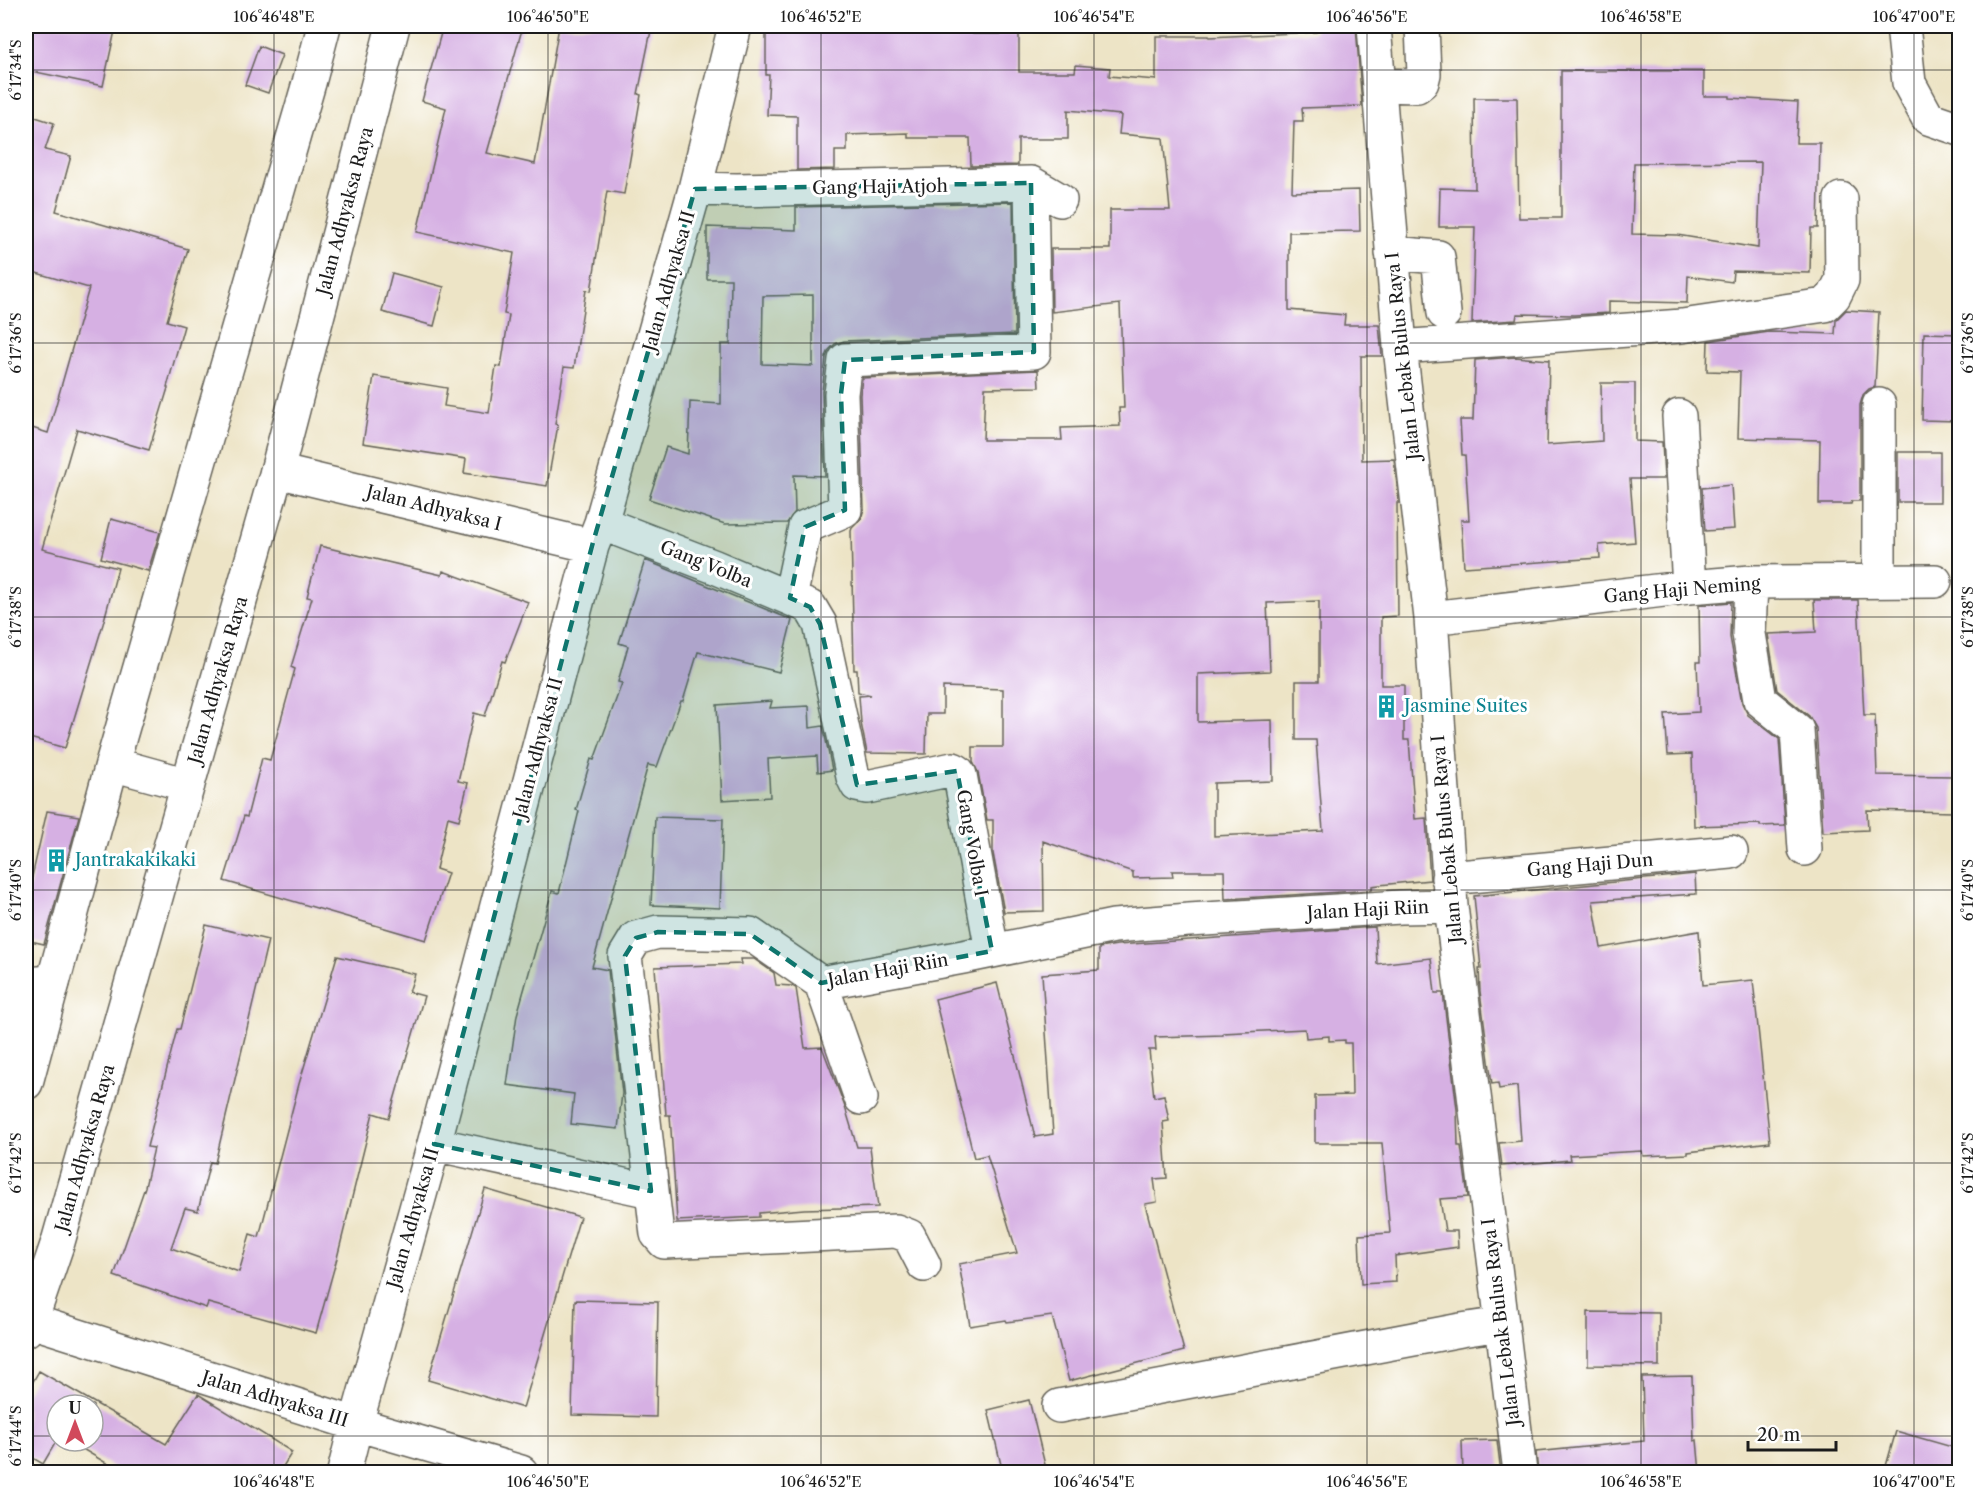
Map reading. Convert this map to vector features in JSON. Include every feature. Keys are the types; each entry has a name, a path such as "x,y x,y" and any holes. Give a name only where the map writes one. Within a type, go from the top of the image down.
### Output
{"street":[{"path":"26,1083 39,983 112,764 324,26"},
{"name":"Jalan Adhyaksa Raya","path":"28,1326 58,1242 277,471 393,26"},
{"name":"Jalan Adhyaksa II","path":"344,1473 596,534 695,189 735,26"},
{"name":"Jalan Lebak Bulus Raya I","path":"1374,26 1400,347 1431,618 1449,892 1520,1473"},
{"path":"1379,85 1417,86 1422,82 1424,74 1422,26"},
{"path":"1903,26 1909,83 1928,118 1959,129"},
{"path":"1031,183 1060,200"},
{"path":"800,603 805,527 845,510 841,394 845,360 1034,352 1031,183"},
{"name":"Gang Haji Atjoh","path":"695,189 1031,183"},
{"path":"1400,347 1682,326 1825,305 1834,296 1842,280 1841,199"},
{"path":"1392,253 1438,257 1444,313"},
{"path":"1878,405 1880,581"},
{"path":"1679,416 1689,587"},
{"name":"Jalan Adhyaksa I","path":"277,471 596,534"},
{"name":"Gang Volba","path":"596,534 655,542 800,603"},
{"name":"Gang Haji Neming","path":"1431,618 1689,587 1751,582 1935,581"},
{"path":"1751,582 1749,634 1760,700 1797,730 1805,849"},
{"name":"Gang Volba I","path":"800,603 820,624 853,777 857,785 867,787 953,769 960,775 992,951"},
{"path":"112,764 188,785"},
{"name":"Gang Haji Dun","path":"1449,892 1731,852"},
{"name":"Jalan Haji Riin","path":"924,1265 909,1236 896,1231 664,1242 657,1234 624,956 636,938 658,932 750,934 821,983 1114,926 1401,907 1449,892"},
{"path":"821,983 861,1098"},
{"path":"434,1144 651,1191"},
{"path":"1059,1406 1502,1324"},
{"name":"Jalan Adhyaksa III","path":"28,1326 521,1473"}],"highlighted area":[{"path":"1031,183 1034,352 845,360 841,394 845,510 805,527 790,598 810,607 820,624 857,785 957,771 992,951 821,983 750,934 658,932 636,938 625,956 651,1191 434,1144 592,546 695,189"}],"building":[{"path":"26,26 116,26 103,86 26,70"},
{"path":"443,26 523,26 487,153 535,164 559,26 652,26 638,94 641,95 624,194 607,191 591,291 586,290 574,368 564,367 555,424 558,425 547,486 464,473 466,459 363,443 374,376 447,388 444,406 489,413 496,366 501,367 509,315 504,314 514,253 417,232 446,108 422,101"},
{"path":"769,26 973,26 973,34 1019,34 1019,72 1075,72 1076,65 1110,68 1109,76 1156,80 1156,36 1209,37 1316,32 1315,26 1356,26 1362,106 1302,108 1303,121 1294,121 1292,192 1359,190 1360,231 1289,232 1289,310 1345,315 1344,325 1379,325 1382,356 1361,356 1362,460 1394,459 1399,503 1397,503 1398,616 1381,617 1381,685 1404,685 1404,740 1409,740 1415,819 1426,818 1430,880 1372,886 1372,890 1225,899 1224,871 1172,871 1173,877 1133,878 1133,872 1043,841 1044,911 1004,912 993,853 993,820 987,820 978,772 973,762 973,747 1003,747 1003,689 943,687 943,714 927,714 926,754 867,753 859,696 871,695 858,692 857,670 854,670 851,531 861,519 864,509 860,395 862,378 1038,370 1039,387 985,388 983,440 1062,440 1061,428 1120,426 1119,408 1124,408 1120,304 1052,312 1051,249 1110,249 1110,210 1170,210 1163,138 1119,134 1121,115 1068,110 1068,139 1018,139 1018,165 971,166 970,138 908,138 908,133 847,135 847,151 835,151 835,169 797,170 797,116 767,115 769,75 766,75 766,32 769,32","holes":["1319,601 1319,681 1296,681 1296,740 1316,740 1323,831 1214,836 1214,783 1273,781 1272,720 1198,722 1198,674 1270,671 1267,603"]},
{"path":"259,46 282,55 268,93 245,85"},
{"path":"1561,71 1704,71 1704,96 1798,102 1796,143 1820,143 1818,228 1811,228 1810,273 1733,271 1732,282 1688,276 1687,303 1609,301 1609,313 1517,314 1516,320 1472,323 1475,227 1439,227 1440,188 1475,189 1474,98 1517,98 1519,218 1561,218","holes":["1761,162 1758,248 1677,235 1632,234 1634,163"]},
{"path":"26,114 54,123 45,150 71,156 56,211 188,249 167,321 184,326 149,450 77,429 42,549 118,568 65,748 26,737 26,630 32,609 26,608 26,426 48,433 89,288 26,270"},
{"path":"1013,202 1015,334 844,341 835,344 826,357 822,392 825,476 794,475 795,512 787,523 725,524 649,499 666,447 688,454 690,402 721,404 721,344 730,344 731,279 707,279 707,227 796,230 796,207","holes":["813,295 813,366 762,364 763,296"]},
{"path":"392,273 444,287 434,326 382,312"},
{"path":"1846,310 1879,312 1875,387 1863,395 1860,405 1860,501 1852,501 1851,504 1819,504 1820,440 1738,438 1740,372 1707,371 1708,341 1769,332 1835,334 1836,320"},
{"path":"1924,333 1959,334 1957,421 1922,420"},
{"path":"1515,357 1549,360 1547,445 1602,441 1601,383 1635,383 1635,441 1662,442 1664,479 1630,479 1635,542 1599,545 1600,558 1464,567 1461,520 1469,520 1465,455 1462,455 1460,420 1473,420 1475,360"},
{"path":"1898,452 1940,452 1940,502 1898,502"},
{"path":"1731,485 1734,529 1705,531 1702,488"},
{"path":"111,519 160,532 148,571 101,558"},
{"path":"320,546 442,575 443,571 528,602 505,662 502,661 485,716 474,713 458,781 468,783 459,820 448,817 436,869 448,873 426,940 224,881 244,816 247,817 262,758 270,760 295,669 291,667 312,598 307,597"},
{"path":"645,560 792,620 779,672 698,652 683,701 681,701 657,767 648,765 592,967 608,970 622,1093 618,1129 571,1124 574,1094 507,1085 517,1015 552,891 559,893 579,811 576,810 591,759 594,760 622,683 618,682 628,646 619,643"},
{"path":"1814,600 1858,600 1864,715 1875,715 1877,775 1953,776 1953,812 1867,810 1868,830 1823,832 1816,728 1809,716 1777,690 1768,634 1816,632"},
{"path":"1731,602 1730,637 1742,703 1748,715 1779,739 1785,825 1694,826 1692,754 1668,755 1665,714 1699,712 1697,662 1700,662 1699,605"},
{"path":"772,701 770,708 809,706 810,728 823,726 832,770 818,772 817,756 768,759 770,797 722,800 717,705"},
{"name":"Jantrakakikaki","path":"47,811 79,816 44,944 26,940 26,903"},
{"path":"655,817 723,819 720,908 651,905"},
{"path":"1695,874 1696,894 1593,901 1601,948 1699,931 1703,985 1753,980 1770,1142 1688,1152 1688,1154 1643,1156 1642,1151 1569,1155 1570,1160 1502,1166 1499,1143 1521,1141 1517,1086 1499,1089 1498,1083 1492,1084 1480,991 1479,969 1481,969 1474,896"},
{"path":"206,925 268,940 215,1163 210,1162 198,1211 185,1208 171,1248 239,1272 250,1234 259,1237 299,1084 337,956 415,974 409,992 424,996 389,1118 373,1113 316,1333 208,1303 206,1308 114,1276 145,1187 154,1148 147,1147"},
{"path":"1375,927 1377,964 1431,958 1435,993 1443,993 1457,1110 1458,1146 1461,1146 1468,1197 1440,1199 1445,1231 1457,1231 1458,1247 1395,1256 1396,1282 1361,1284 1359,1235 1390,1233 1382,1143 1315,1143 1315,1096 1352,1095 1351,1043 1345,1043 1345,1040 1329,1041 1329,1036 1306,1038 1305,1029 1155,1037 1156,1050 1149,1050 1154,1097 1164,1095 1169,1121 1163,1122 1167,1178 1154,1179 1157,1202 1145,1204 1184,1351 1069,1381 1052,1316 970,1326 959,1264 1017,1253 987,1155 974,1158 935,999 997,983 1035,1137 1053,1134 1042,974 1099,970 1099,948 1117,945"},
{"path":"740,959 754,959 774,973 776,985 796,988 805,1048 822,1047 845,1107 857,1147 870,1147 878,1207 804,1209 759,1213 759,1217 677,1221 670,1115 666,1115 655,967 741,964"},
{"path":"485,1189 580,1217 523,1408 428,1380"},
{"path":"575,1300 658,1302 656,1417 572,1415"},
{"path":"1588,1312 1659,1313 1659,1366 1588,1365"},
{"path":"39,1371 77,1393 45,1393 45,1453 49,1453 43,1464 26,1454 26,1394"},
{"path":"1692,1376 1694,1441 1697,1440 1700,1473 1538,1473 1536,1452 1644,1441 1642,1377"},
{"path":"198,1394 292,1452 279,1473 123,1473 89,1453 105,1453 105,1409 166,1444"},
{"path":"1029,1400 1047,1473 1003,1473 988,1410"},
{"path":"1896,1431 1959,1449 1959,1473 1884,1473"},
{"path":"1497,1440 1501,1473 1463,1473 1462,1441"}],"place":[{"name":"Jasmine Suites","path":"1386,706"},
{"name":"Jantrakakikaki","path":"57,860"}]}
